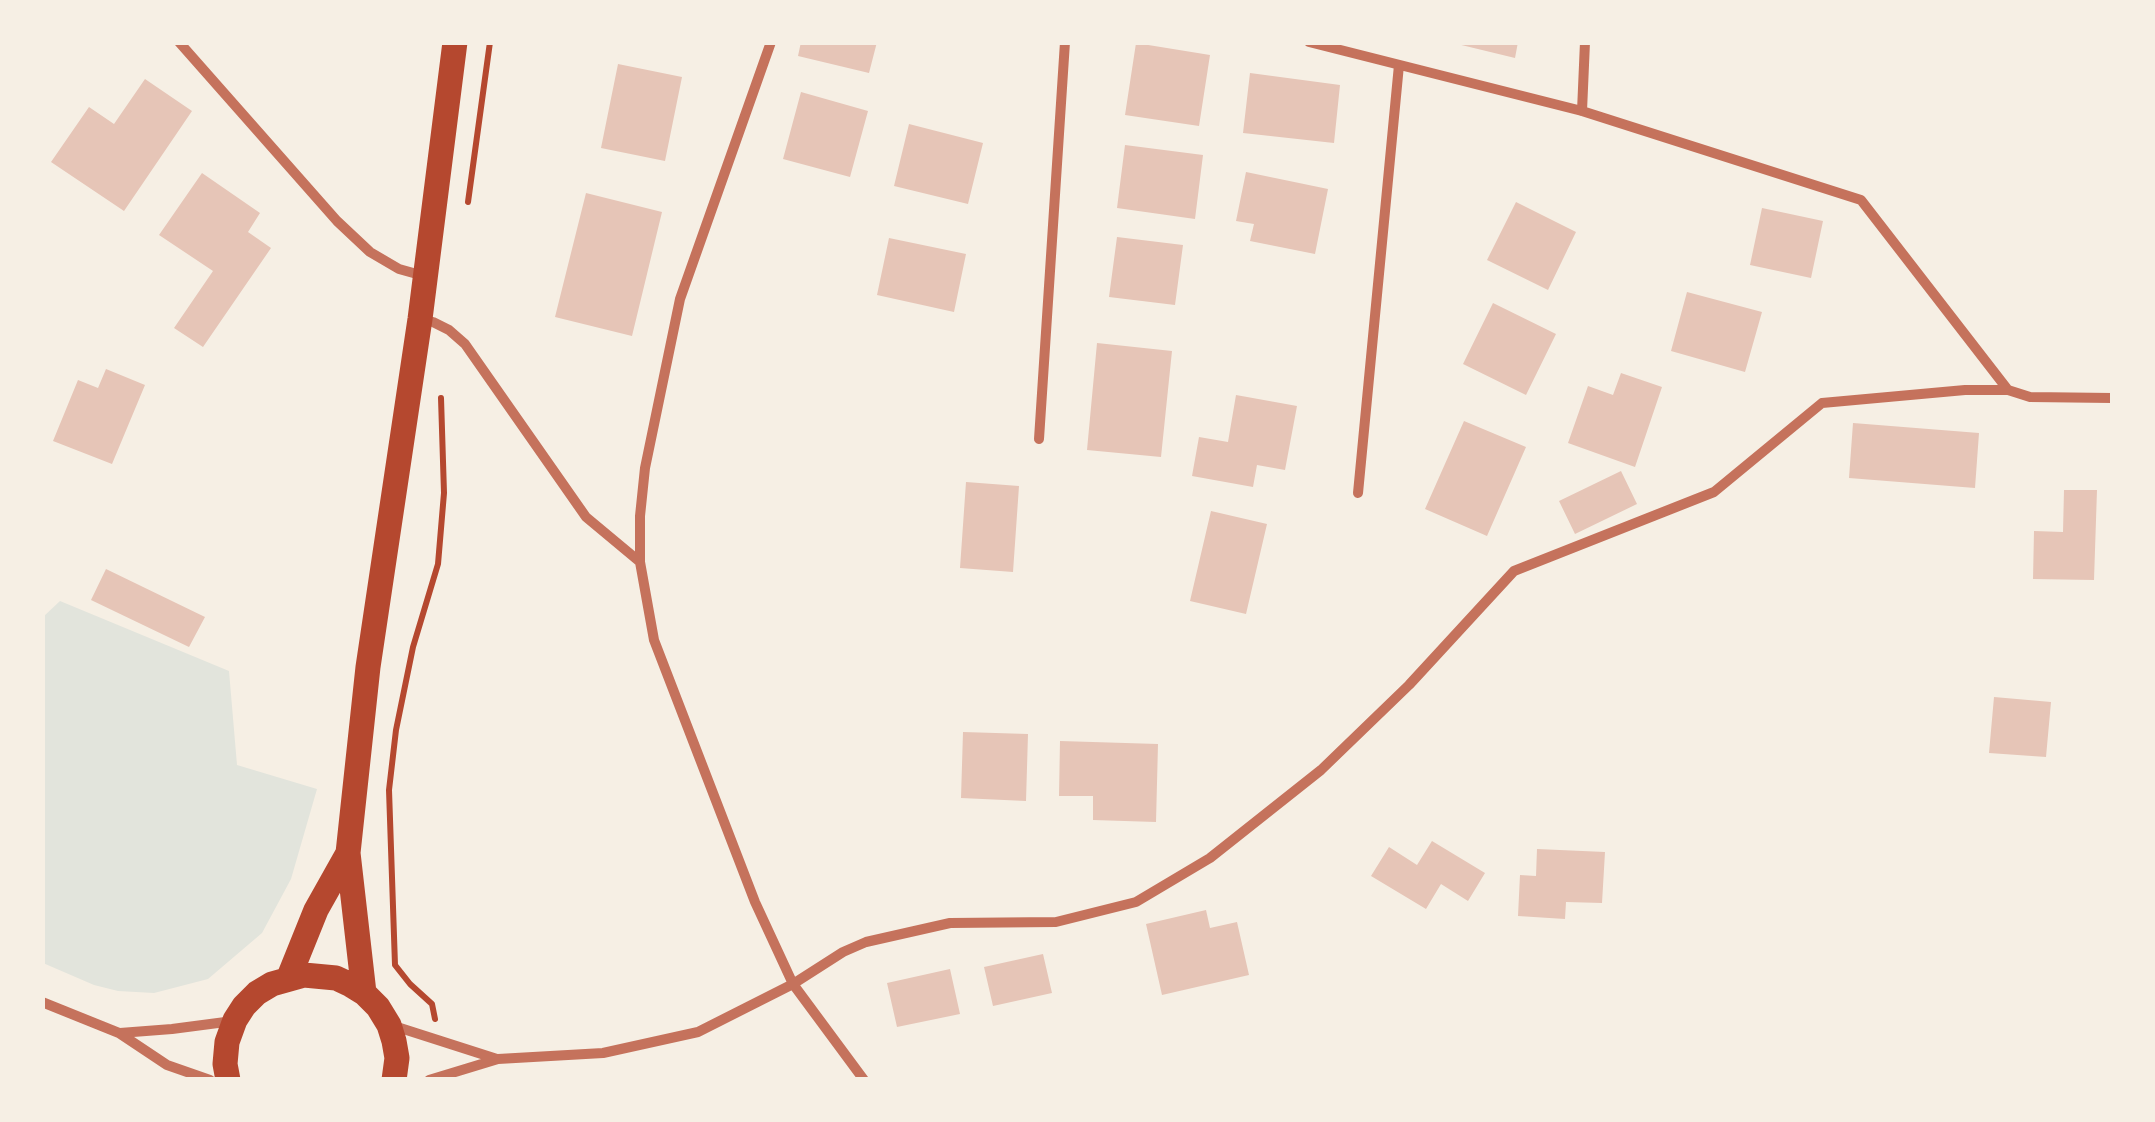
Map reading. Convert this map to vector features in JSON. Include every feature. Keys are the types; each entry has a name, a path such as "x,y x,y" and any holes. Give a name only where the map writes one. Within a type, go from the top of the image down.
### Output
{"main road":[{"path":"364,993 348,853 368,667 420,319 455,42"},
{"path":"288,978 316,910 348,853"},
{"path":"228,1080 227,1042 244,1006 272,984 304,975 336,978 364,993 378,1008 389,1025 396,1058 394,1080"}],"street":[{"path":"179,42 337,221 370,252 399,269 425,276"},
{"path":"771,42 680,299 645,468 640,562 654,640 755,902 792,984 864,1080"},
{"path":"1039,440 1065,42"},
{"path":"1309,42 1582,111 1860,200 2008,390"},
{"path":"1582,111 1585,42"},
{"path":"1358,492 1400,66"},
{"path":"420,319 449,330 465,344 586,517 640,562"},
{"path":"429,1080 498,1059 604,1053 698,1032 866,942 950,923 1056,922 1136,902 1210,858 1321,770 1409,685 1514,570 1714,492 1822,403 1964,390 2112,398"},
{"path":"42,1002 120,1034 167,1064 210,1080"},
{"path":"120,1034 235,1020"},
{"path":"389,1025 498,1059"}],"path":[{"path":"466,217 490,42"},
{"path":"440,1041 432,1004 394,965 389,790 396,730 413,647 438,564 444,493 442,383"}],"shaded area":[{"path":"60,601 229,671 237,765 317,789 291,879 262,933 208,979 154,993 118,991 43,963 43,617"}],"building":[{"path":"801,42 877,42 869,73 798,56"},
{"path":"1449,42 1518,42 1515,58"},
{"path":"1136,43 1210,55 1199,126 1125,115"},
{"path":"618,64 682,77 665,161 601,148"},
{"path":"1250,73 1340,85 1334,143 1243,133"},
{"path":"145,79 192,111 124,211 51,162 89,107 114,124"},
{"path":"801,92 868,111 850,177 783,159"},
{"path":"909,124 983,143 968,204 894,186"},
{"path":"1125,145 1203,155 1195,219 1117,208"},
{"path":"1246,172 1328,189 1315,254 1250,241 1254,224 1236,221"},
{"path":"202,173 260,213 248,232 271,248 203,347 174,328 213,271 159,235"},
{"path":"586,193 662,212 632,336 555,317"},
{"path":"1516,202 1576,232 1548,290 1487,260"},
{"path":"1762,208 1823,221 1811,278 1750,265"},
{"path":"1117,237 1183,245 1175,305 1109,297"},
{"path":"889,238 966,254 954,312 877,295"},
{"path":"1687,292 1762,312 1745,372 1671,351"},
{"path":"1493,303 1556,334 1526,395 1463,364"},
{"path":"1097,343 1172,351 1161,457 1087,450"},
{"path":"106,369 145,385 112,464 53,441 78,380 98,388"},
{"path":"1621,373 1662,387 1635,467 1568,443 1588,386 1613,395"},
{"path":"1236,395 1297,406 1285,470 1257,465 1253,487 1192,476 1199,437 1228,442"},
{"path":"1464,421 1526,447 1487,536 1425,509"},
{"path":"1853,423 1979,433 1975,488 1849,478"},
{"path":"1621,471 1637,504 1575,534 1559,501"},
{"path":"966,482 1019,486 1013,572 960,568"},
{"path":"2064,490 2097,490 2094,580 2033,579 2034,531 2063,532"},
{"path":"1211,511 1267,524 1246,614 1190,601"},
{"path":"106,569 205,617 189,647 91,600"},
{"path":"1994,697 2051,702 2046,757 1989,753"},
{"path":"963,732 1028,734 1026,801 961,798"},
{"path":"1060,741 1158,744 1156,822 1093,820 1093,796 1059,796"},
{"path":"1432,841 1485,873 1468,901 1441,884 1426,909 1371,876 1389,847 1417,865"},
{"path":"1537,849 1605,852 1602,903 1566,902 1565,919 1518,916 1520,875 1536,876"},
{"path":"1206,910 1210,928 1237,922 1249,975 1162,995 1146,924"},
{"path":"1043,954 1052,993 993,1006 984,967"},
{"path":"950,969 960,1014 897,1027 887,983"}]}
